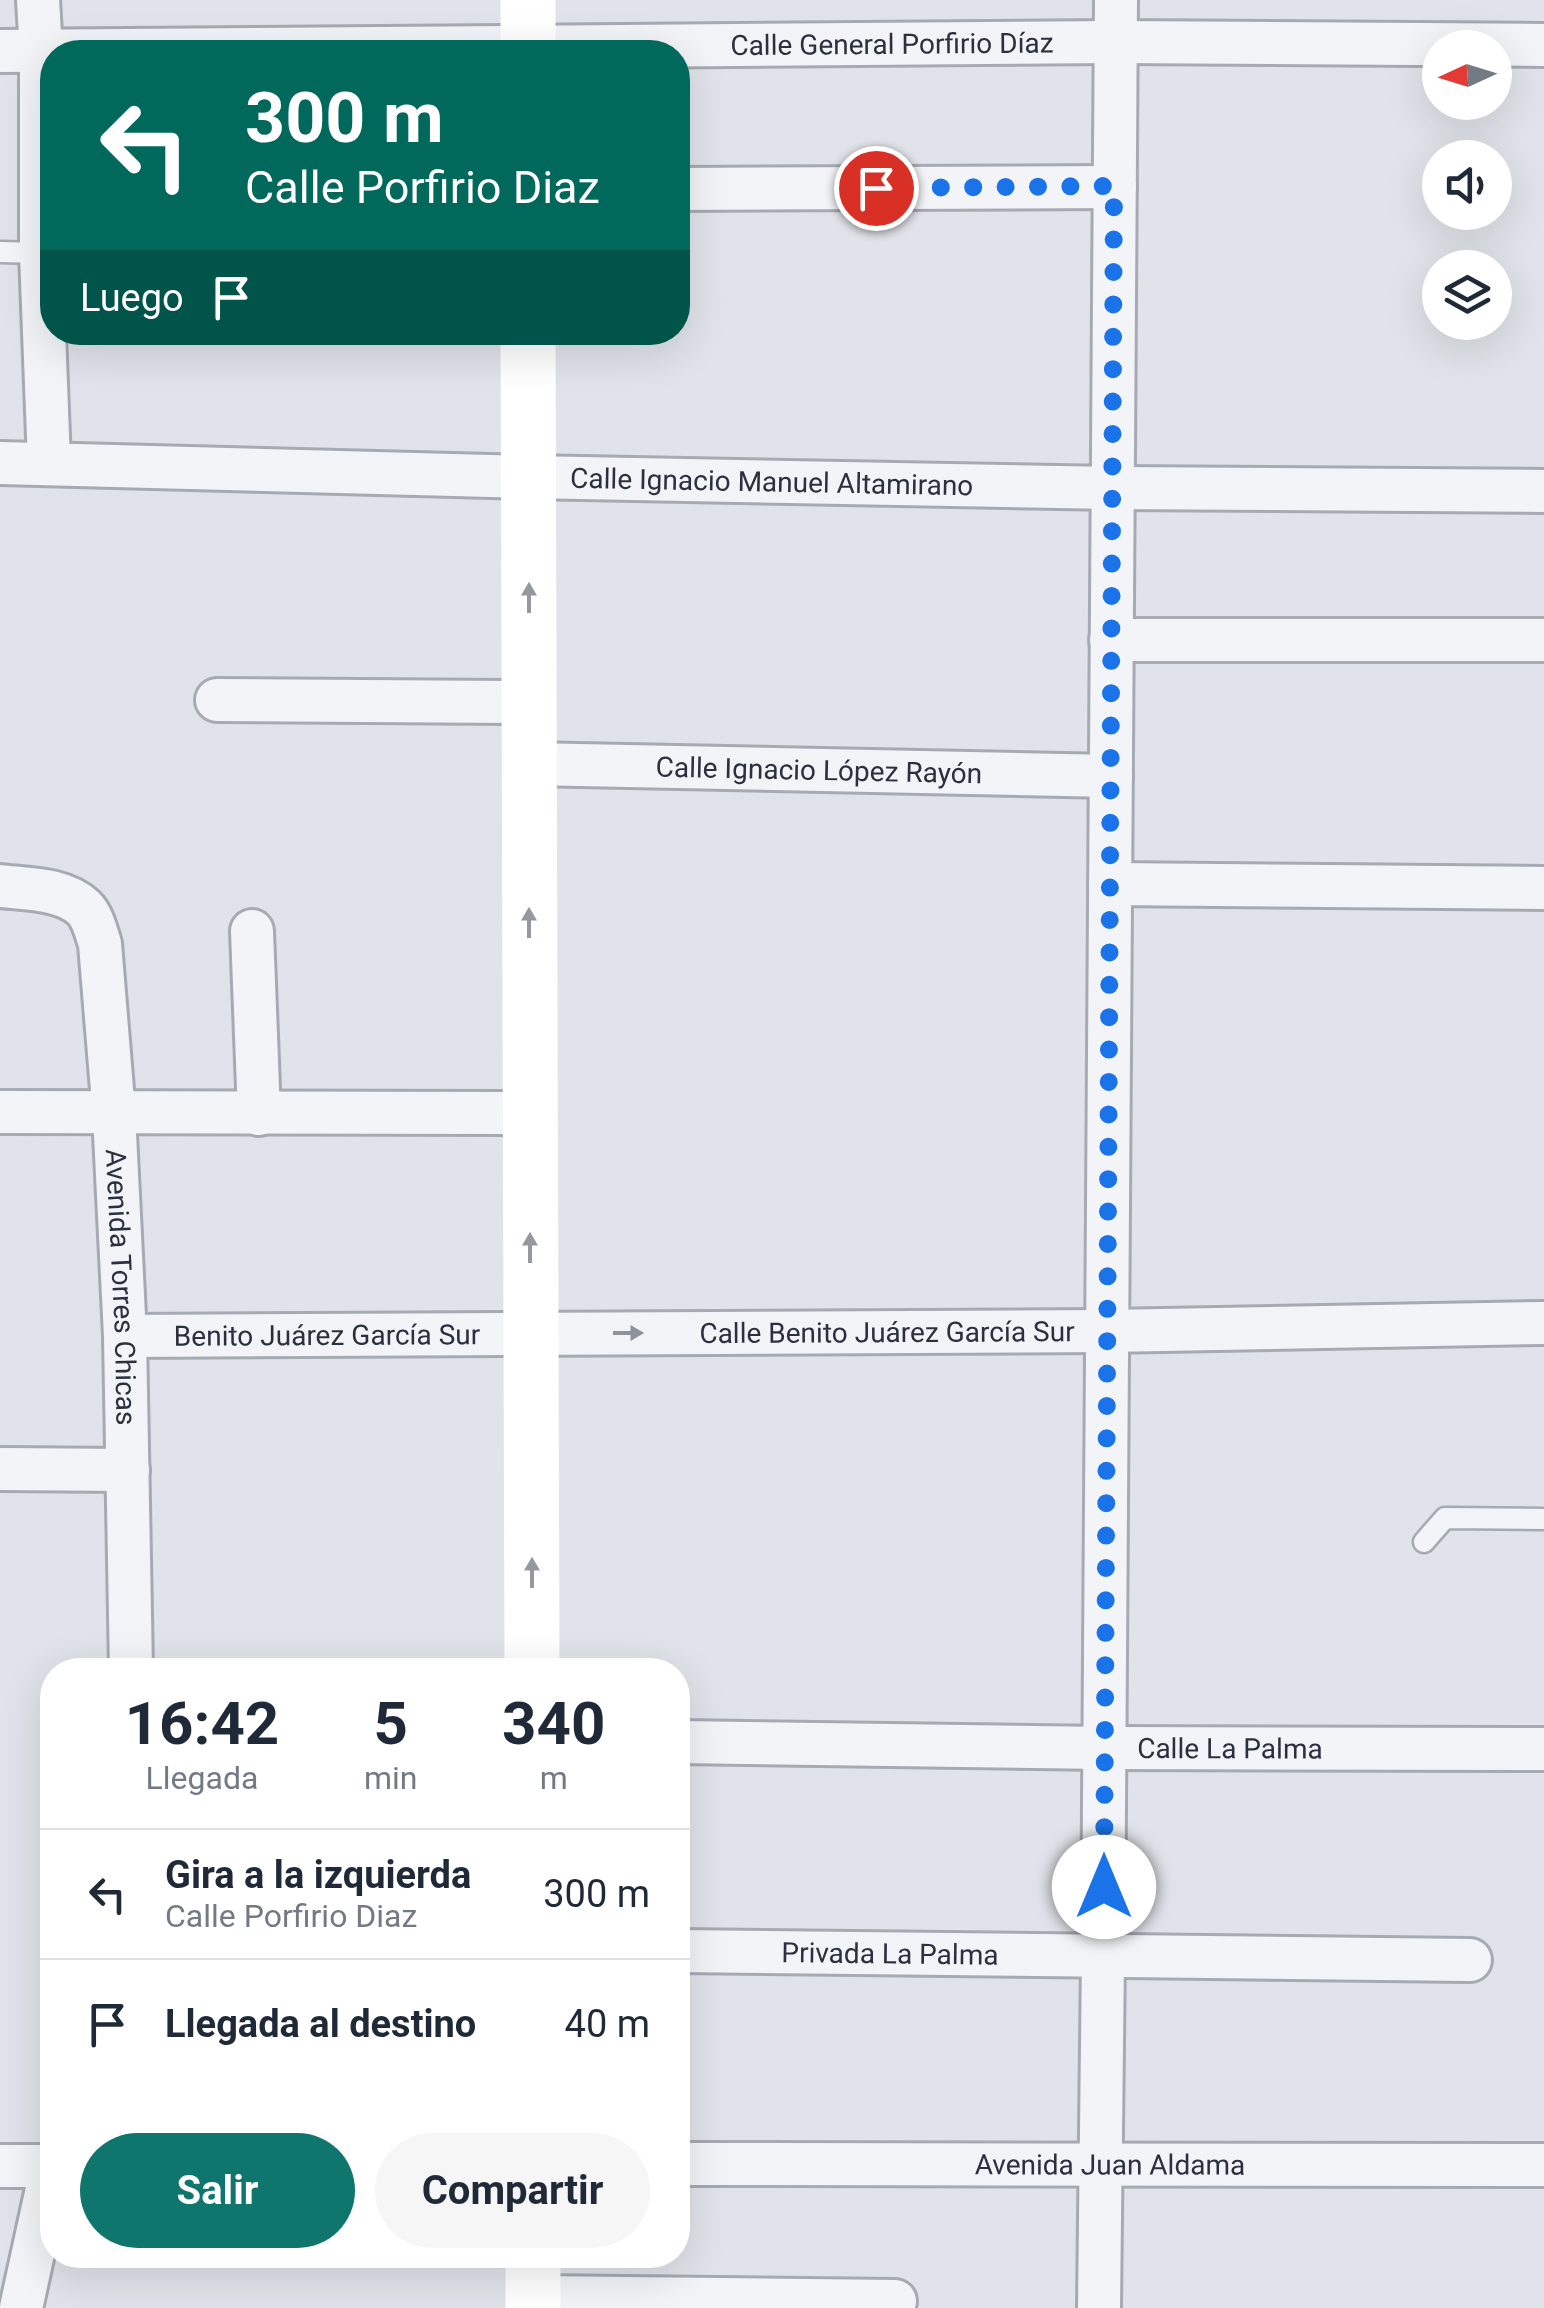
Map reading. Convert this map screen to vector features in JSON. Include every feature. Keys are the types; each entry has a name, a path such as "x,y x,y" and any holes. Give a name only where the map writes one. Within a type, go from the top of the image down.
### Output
{"street":[{"path":"38,0 20,51 21,252 48,463"},
{"path":"1098,2308 1116,0"},
{"name":"Calle General Porfirio Díaz","path":"330,40 528,33 1544,46"},
{"path":"690,189 1114,186"},
{"path":"528,345 532,1658"},
{"name":"Calle Ignacio Manuel Altamirano","path":"0,463 1114,488 1544,491"},
{"path":"1111,640 1544,640"},
{"path":"217,700 529,702"},
{"name":"Calle Ignacio López Rayón","path":"529,764 1110,776"},
{"path":"1110,884 1544,888"},
{"name":"Avenida Torres Chicas","path":"0,886 66,896 84,908 100,944 114,1114 125,1336 131,1658"},
{"path":"252,931 259,1114"},
{"path":"0,1112 530,1113"},
{"name":"Calle Benito Juárez García Sur","path":"531,1333 1107,1331 1544,1323"},
{"name":"Benito Juárez García Sur","path":"125,1336 531,1333"},
{"path":"0,1469 128,1470"},
{"name":"Calle La Palma","path":"690,1742 1544,1749"},
{"name":"Privada La Palma","path":"690,1951 1470,1960"},
{"name":"Avenida Juan Aldama","path":"690,2164 1544,2165"},
{"path":"0,2166 40,2166"},
{"path":"21,2308 40,2221"},
{"path":"533,2286 895,2301"}],"lane":[{"path":"1424,1542 1446,1518 1544,1519"}],"route":[{"path":"876,188 1114,186 1104,1887"}]}
